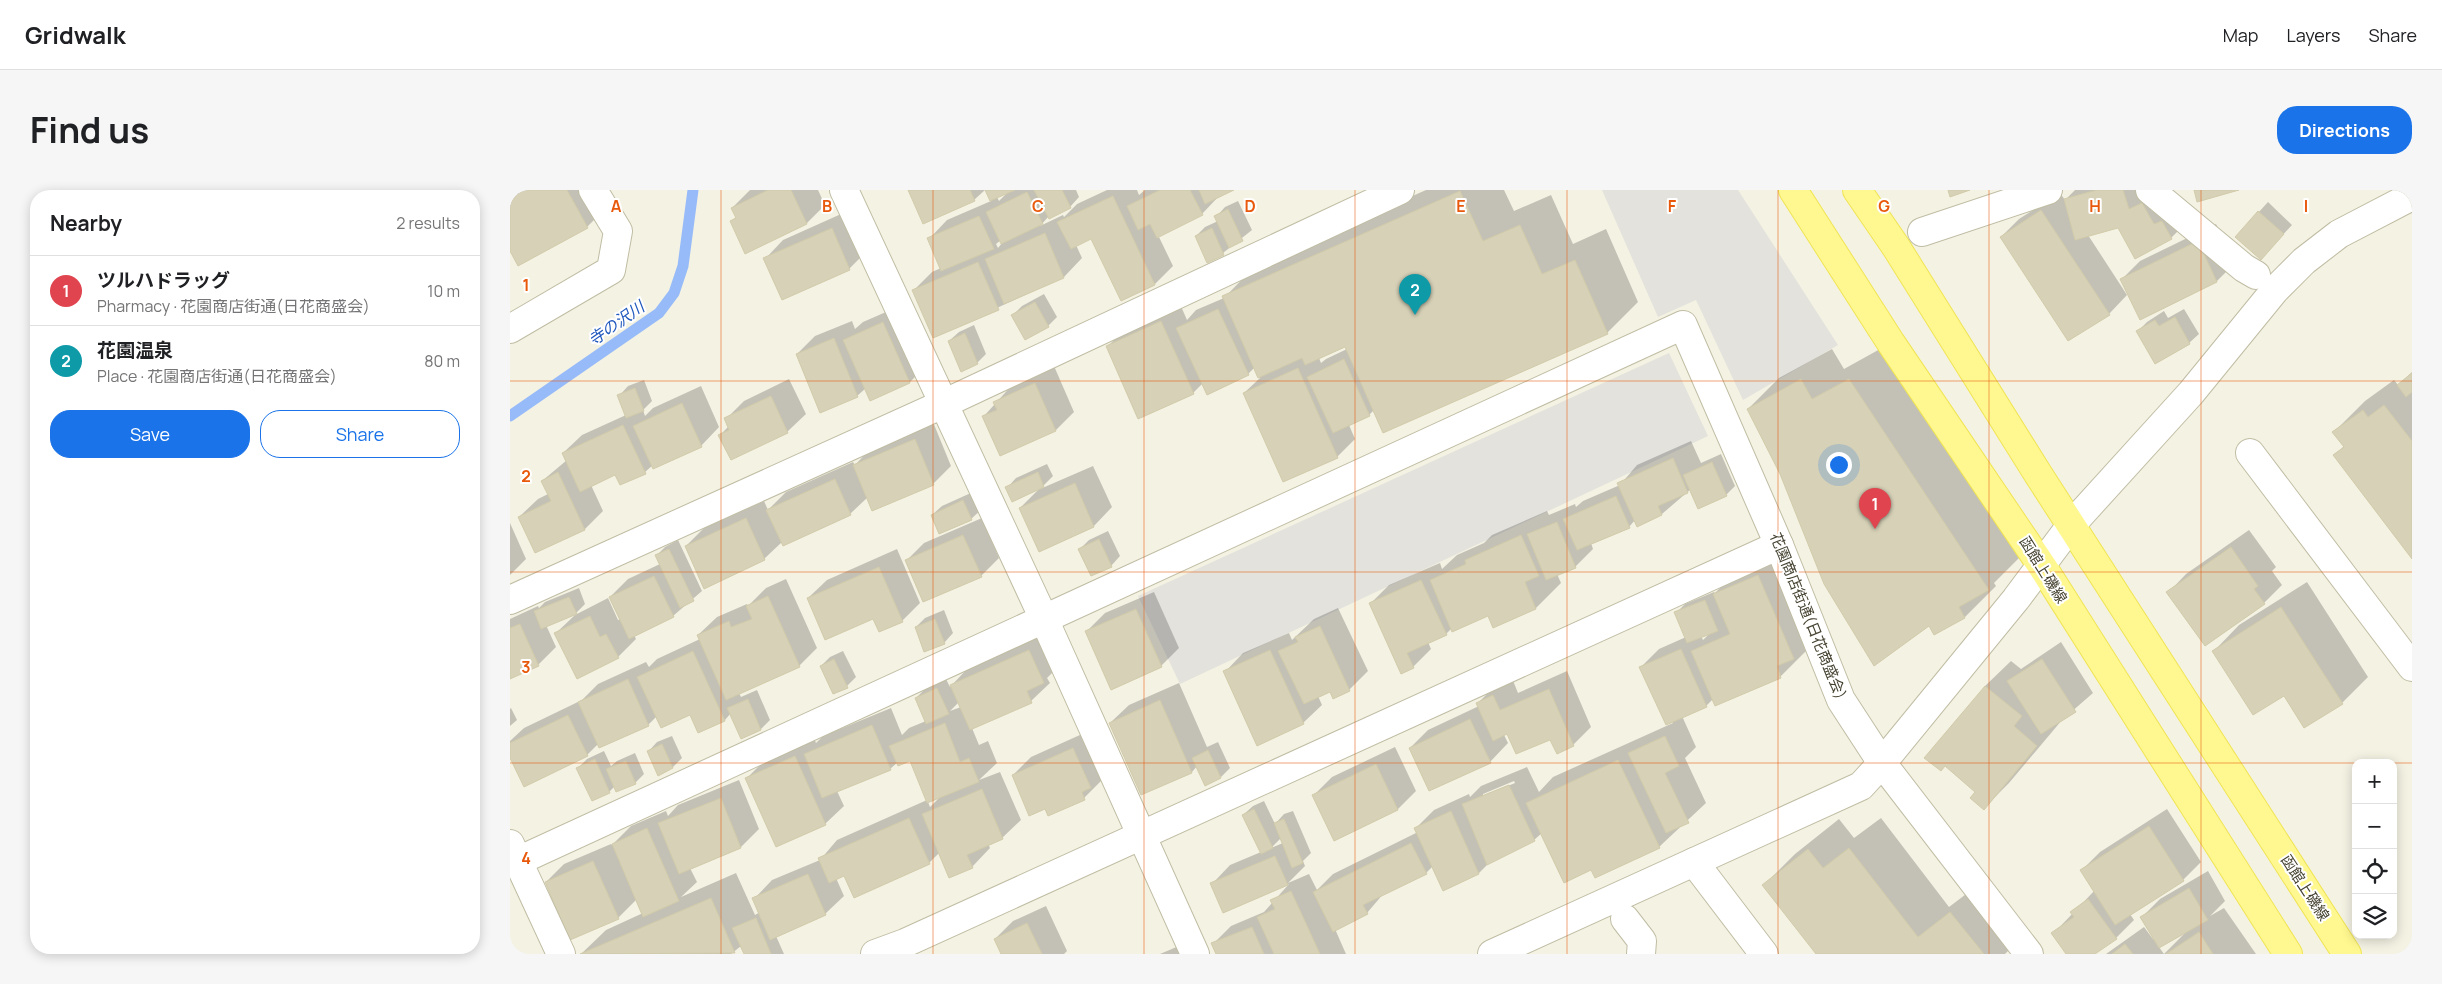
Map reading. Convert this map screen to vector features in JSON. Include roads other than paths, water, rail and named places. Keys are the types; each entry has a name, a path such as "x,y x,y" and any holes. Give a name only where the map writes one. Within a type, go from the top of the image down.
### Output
{"main road":[{"name":"函館上磯線","path":"1793,190 1891,343 2042,566 2288,954"},
{"name":"函館上磯線","path":"1857,190 2347,954"}],"street":[{"path":"510,329 611,270 618,231 593,190"},
{"path":"844,190 1044,619 1195,954"},
{"path":"510,600 943,404 1400,190"},
{"path":"1922,232 2048,190"},
{"path":"2150,190 2244,268 2256,274"},
{"path":"1492,954 1861,786 1882,763 2042,566 2072,524 2191,393 2275,290 2304,261 2339,234 2412,196"},
{"name":"花園商店街通(日花商盛会)","path":"1044,619 1684,325 1779,545 1841,700 1882,763 2029,954"},
{"path":"2250,454 2412,667"},
{"path":"875,954 905,943 1142,836 1779,545"},
{"path":"561,954 514,853 1044,619"},
{"path":"1694,862 1764,954"},
{"path":"1625,919 1642,941 1641,954"}],"waterway":[{"name":"寺の沢川","path":"510,416 659,313 674,293 683,266 693,190"}],"place":[{"name":"花園温泉","path":"1415,315"},
{"name":"ツルハドラッグ","path":"1875,529"}]}
